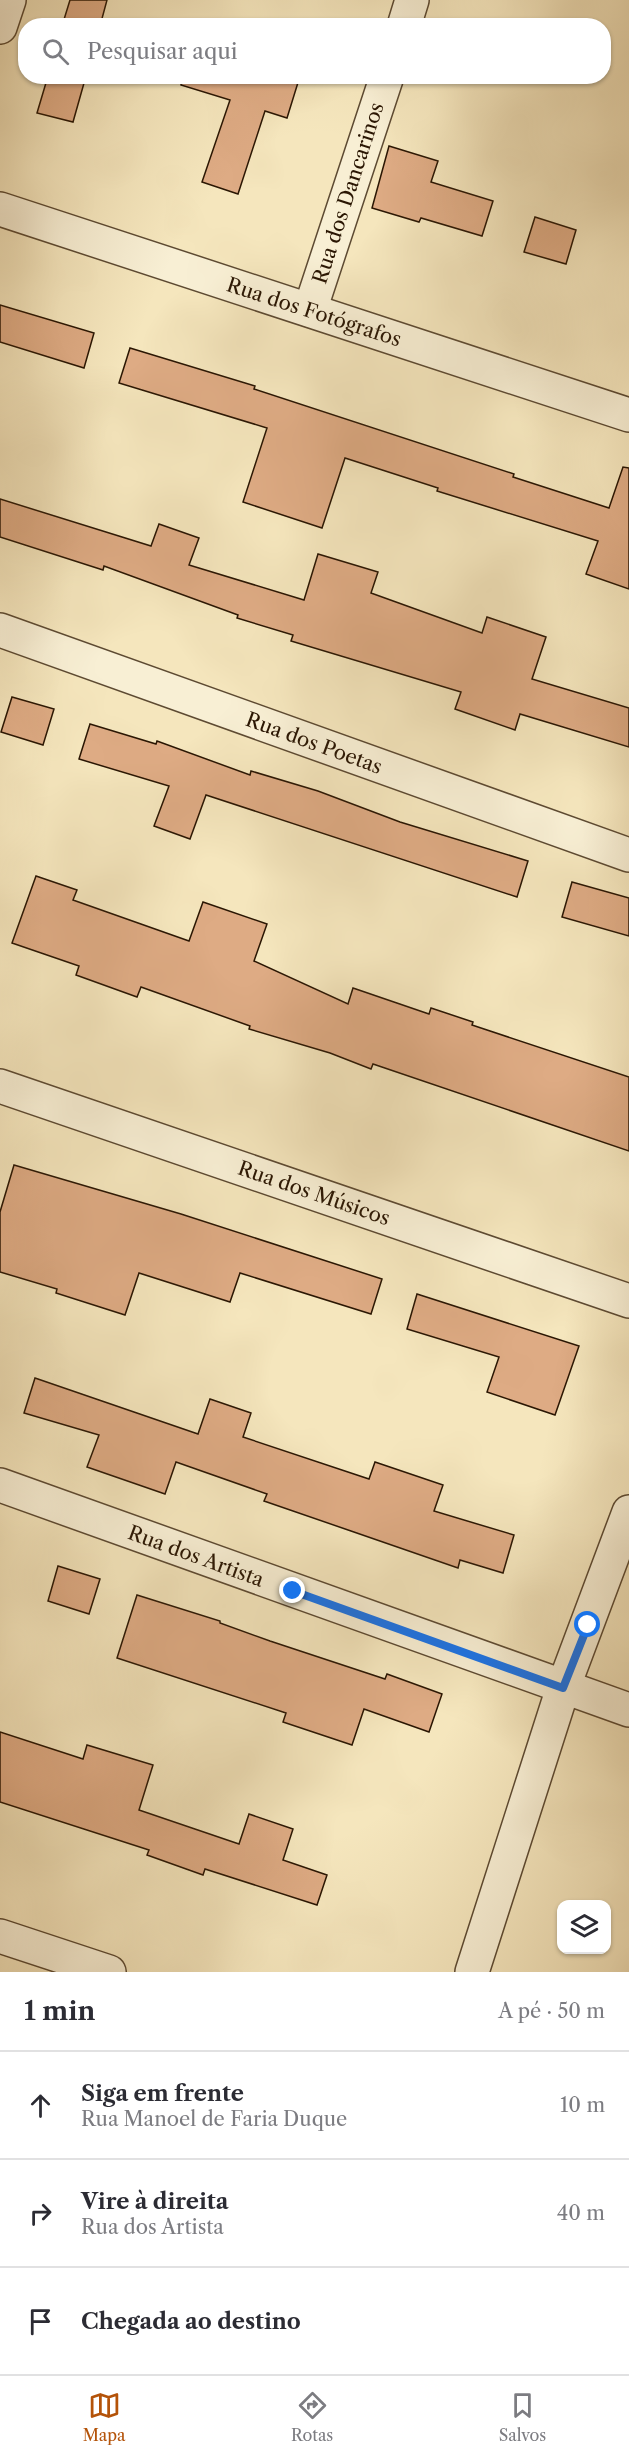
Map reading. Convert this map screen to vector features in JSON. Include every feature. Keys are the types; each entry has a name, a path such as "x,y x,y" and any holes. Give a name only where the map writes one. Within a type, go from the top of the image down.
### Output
{"street":[{"path":"0,27 9,0"},
{"path":"406,18 412,0"},
{"name":"Rua dos Dancarinos","path":"310,310 384,84"},
{"name":"Rua dos Fotógrafos","path":"0,209 629,415"},
{"name":"Rua dos Poetas","path":"0,630 629,855"},
{"name":"Rua dos Músicos","path":"0,1086 629,1301"},
{"name":"Rua dos Artista","path":"0,1485 629,1710"},
{"path":"472,1972 563,1688 629,1512"},
{"path":"0,1936 109,1972"}],"building":[{"path":"70,0 107,0 102,18 64,18"},
{"path":"46,84 84,84 73,122 37,113"},
{"path":"298,84 287,118 265,111 238,194 202,182 230,100 181,85"},
{"path":"389,146 438,161 431,182 493,201 482,236 421,218 419,222 372,208"},
{"path":"535,217 576,230 566,264 524,252"},
{"path":"0,305 94,333 84,368 0,342"},
{"path":"130,348 255,386 254,389 514,474 513,477 609,508 623,467 629,468 629,589 586,574 598,541 437,491 438,488 345,458 322,528 243,502 267,428 119,383"},
{"path":"0,499 151,546 159,524 199,538 189,565 304,600 318,554 378,572 371,593 482,633 487,617 546,637 532,679 629,708 629,747 520,714 515,730 455,709 461,692 291,641 293,635 237,618 238,615 104,566 103,570 0,537"},
{"path":"12,697 54,709 43,745 1,732"},
{"path":"90,724 156,744 157,741 250,775 251,771 318,791 400,822 528,861 517,897 206,795 190,839 154,826 169,786 79,759"},
{"path":"36,876 77,890 73,900 189,941 203,902 267,924 254,961 348,1004 353,988 429,1014 431,1008 473,1022 472,1025 629,1077 629,1151 373,1064 371,1069 330,1053 249,1029 250,1026 141,987 137,997 76,975 79,966 12,943"},
{"path":"572,882 629,898 629,936 562,917"},
{"path":"14,1165 181,1214 382,1279 371,1314 240,1273 230,1302 139,1273 125,1315 56,1293 57,1289 0,1272 0,1212"},
{"path":"417,1294 579,1346 555,1415 487,1392 499,1357 407,1329"},
{"path":"35,1378 198,1434 210,1399 251,1413 243,1437 369,1479 375,1462 443,1485 434,1511 514,1535 503,1573 460,1560 458,1568 264,1501 267,1494 176,1462 165,1494 87,1467 99,1435 24,1413"},
{"path":"58,1566 100,1579 89,1614 48,1601"},
{"path":"137,1595 220,1621 220,1623 270,1641 385,1679 387,1674 442,1694 429,1732 364,1709 352,1745 283,1722 286,1713 117,1658"},
{"path":"0,1732 83,1759 87,1745 153,1765 139,1810 239,1844 249,1814 293,1829 283,1860 327,1875 317,1905 205,1869 203,1875 147,1855 149,1850 0,1802"}],"route":[{"path":"293,1591 563,1688 588,1625"}]}
